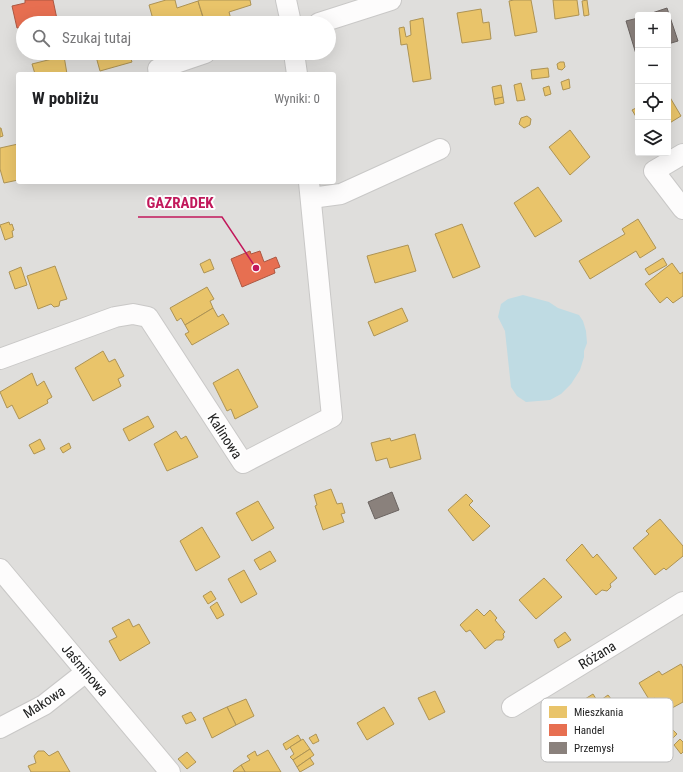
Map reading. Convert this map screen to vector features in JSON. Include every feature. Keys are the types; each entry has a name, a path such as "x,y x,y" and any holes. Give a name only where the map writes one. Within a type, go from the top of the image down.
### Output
{"street":[{"path":"286,0 289,16"},
{"path":"336,18 391,0"},
{"path":"158,69 184,60"},
{"path":"295,60 297,72"},
{"path":"310,190 341,194 440,149"},
{"path":"683,154 654,171 683,209"},
{"name":"Kalinowa","path":"0,359 115,318 133,314 148,317 243,463 332,417 310,190"},
{"name":"Jaśminowa","path":"0,569 170,772"},
{"name":"Różana","path":"512,707 683,602"},
{"name":"Makowa","path":"0,728 44,705 86,672"}],"shaded area":[{"path":"0,0 683,0 683,772 0,772"}],"water":[{"path":"523,295 549,302 558,308 579,315 583,321 586,331 587,343 580,370 571,384 561,394 550,400 526,402 517,396 511,387 505,331 498,317 501,304 508,299"}],"building: Mieszkania":[{"path":"166,0 175,0 177,8 198,1 202,16 152,16 149,5"},
{"path":"250,0 251,5 229,12 230,16 203,16 198,1"},
{"path":"531,0 537,32 515,36 509,1"},
{"path":"553,0 577,0 579,15 555,19"},
{"path":"587,0 589,15 584,16 582,1"},
{"path":"481,9 483,23 489,22 491,39 462,43 457,13"},
{"path":"423,18 431,79 413,82 407,44 401,45 399,28 404,27 406,37 411,35 410,21"},
{"path":"48,60 65,60 67,72 34,72 32,64"},
{"path":"97,60 131,60 132,62 100,71"},
{"path":"564,62 565,67 562,70 558,69 557,64"},
{"path":"548,68 549,77 532,79 531,70"},
{"path":"569,79 570,88 563,90 561,82"},
{"path":"521,83 525,100 517,101 514,85"},
{"path":"501,85 503,97 494,99 492,87"},
{"path":"549,86 551,94 545,96 543,88"},
{"path":"503,97 504,103 495,105 494,99"},
{"path":"671,99 681,116 671,122"},
{"path":"527,116 531,119 530,125 524,128 519,124 521,118"},
{"path":"0,128 3,136 0,137"},
{"path":"570,130 590,157 570,175 549,147"},
{"path":"16,144 16,180 4,183 0,169 0,148"},
{"path":"538,187 562,221 535,237 514,203"},
{"path":"638,219 656,248 640,258 636,251 590,279 579,261 625,234 622,229"},
{"path":"9,222 10,225 12,224 14,230 12,231 13,237 5,240 0,225"},
{"path":"462,224 480,267 453,278 435,234"},
{"path":"408,245 416,271 375,283 367,256"},
{"path":"663,258 667,265 649,275 645,269"},
{"path":"210,259 214,269 204,273 200,264"},
{"path":"672,263 680,274 683,272 683,296 673,303 667,297 660,303 645,284"},
{"path":"55,266 67,299 60,301 59,306 54,307 51,304 38,309 27,276"},
{"path":"21,267 27,285 15,289 9,272"},
{"path":"207,287 214,299 210,301 213,308 185,325 181,318 177,321 170,308"},
{"path":"213,308 218,317 223,314 229,324 192,345 185,334 189,332 185,325"},
{"path":"402,308 408,321 374,336 368,322"},
{"path":"103,351 109,362 115,359 124,376 118,379 121,386 93,401 75,368"},
{"path":"238,369 258,407 235,419 231,409 227,411 213,383"},
{"path":"32,373 37,386 44,381 52,397 47,400 48,403 19,419 12,405 7,408 0,392"},
{"path":"148,416 154,427 129,441 123,429"},
{"path":"176,431 181,439 186,436 198,457 167,471 154,444"},
{"path":"415,434 421,459 390,468 387,458 376,461 371,443 390,438 391,441"},
{"path":"40,439 45,449 34,454 29,445"},
{"path":"69,443 71,448 63,453 60,448"},
{"path":"331,489 337,504 342,503 345,513 341,514 344,522 323,530 315,506 317,505 314,495"},
{"path":"466,494 473,501 469,505 490,526 473,541 448,510"},
{"path":"258,501 274,528 252,541 236,513"},
{"path":"660,519 683,546 683,556 666,570 664,568 655,575 633,548 649,534 646,531"},
{"path":"202,527 220,557 196,571 180,541"},
{"path":"582,544 593,558 597,554 617,578 610,584 611,587 607,591 602,590 596,595 566,560"},
{"path":"270,551 276,561 260,570 254,560"},
{"path":"244,570 257,594 241,603 228,579"},
{"path":"544,578 562,597 536,619 519,600"},
{"path":"211,591 216,599 208,604 203,596"},
{"path":"217,602 224,615 217,619 210,607"},
{"path":"477,609 484,616 490,610 497,618 495,620 505,632 502,640 496,640 485,649 470,630 466,632 460,625"},
{"path":"129,619 133,627 139,624 150,643 120,661 109,641 117,637 112,628"},
{"path":"565,632 571,640 558,648 554,640"},
{"path":"681,664 683,668 683,702 673,708 673,698 648,698 639,683 659,671 662,675"},
{"path":"435,691 445,712 429,720 418,698"},
{"path":"593,694 596,698 587,698"},
{"path":"608,695 610,698 604,698"},
{"path":"246,699 254,716 236,725 227,707"},
{"path":"227,707 236,725 212,738 203,718"},
{"path":"384,707 394,724 367,740 357,723"},
{"path":"191,712 196,720 186,724 182,716"},
{"path":"673,730 677,734 673,738"},
{"path":"316,734 319,741 313,744 309,738"},
{"path":"298,735 301,740 286,750 283,744"},
{"path":"303,739 310,749 293,760 290,757 294,754 290,747"},
{"path":"680,739 683,742 683,752 681,754 674,745"},
{"path":"310,749 314,755 297,767 293,760"},
{"path":"268,750 281,772 245,772 241,765 250,760 247,756 255,751 257,756"},
{"path":"38,751 44,751 49,756 58,751 70,772 31,772 28,766 36,763 34,756"},
{"path":"187,752 196,762 187,769 178,759"},
{"path":"310,758 314,764 300,772 297,767"},
{"path":"241,765 245,772 233,771"}],"building: Handel":[{"path":"25,0 53,0 56,16 16,16 16,24 12,6 25,3"},
{"path":"250,251 251,254 260,251 264,262 276,257 280,267 274,269 275,273 242,287 231,259"}],"building: Przemysł":[{"path":"667,8 668,12 655,12"},
{"path":"635,19 635,51 626,21"},
{"path":"671,20 678,41 671,43"},
{"path":"392,492 399,510 375,519 368,502"}],"place":[{"name":"GAZRADEK","path":"256,268"}]}
